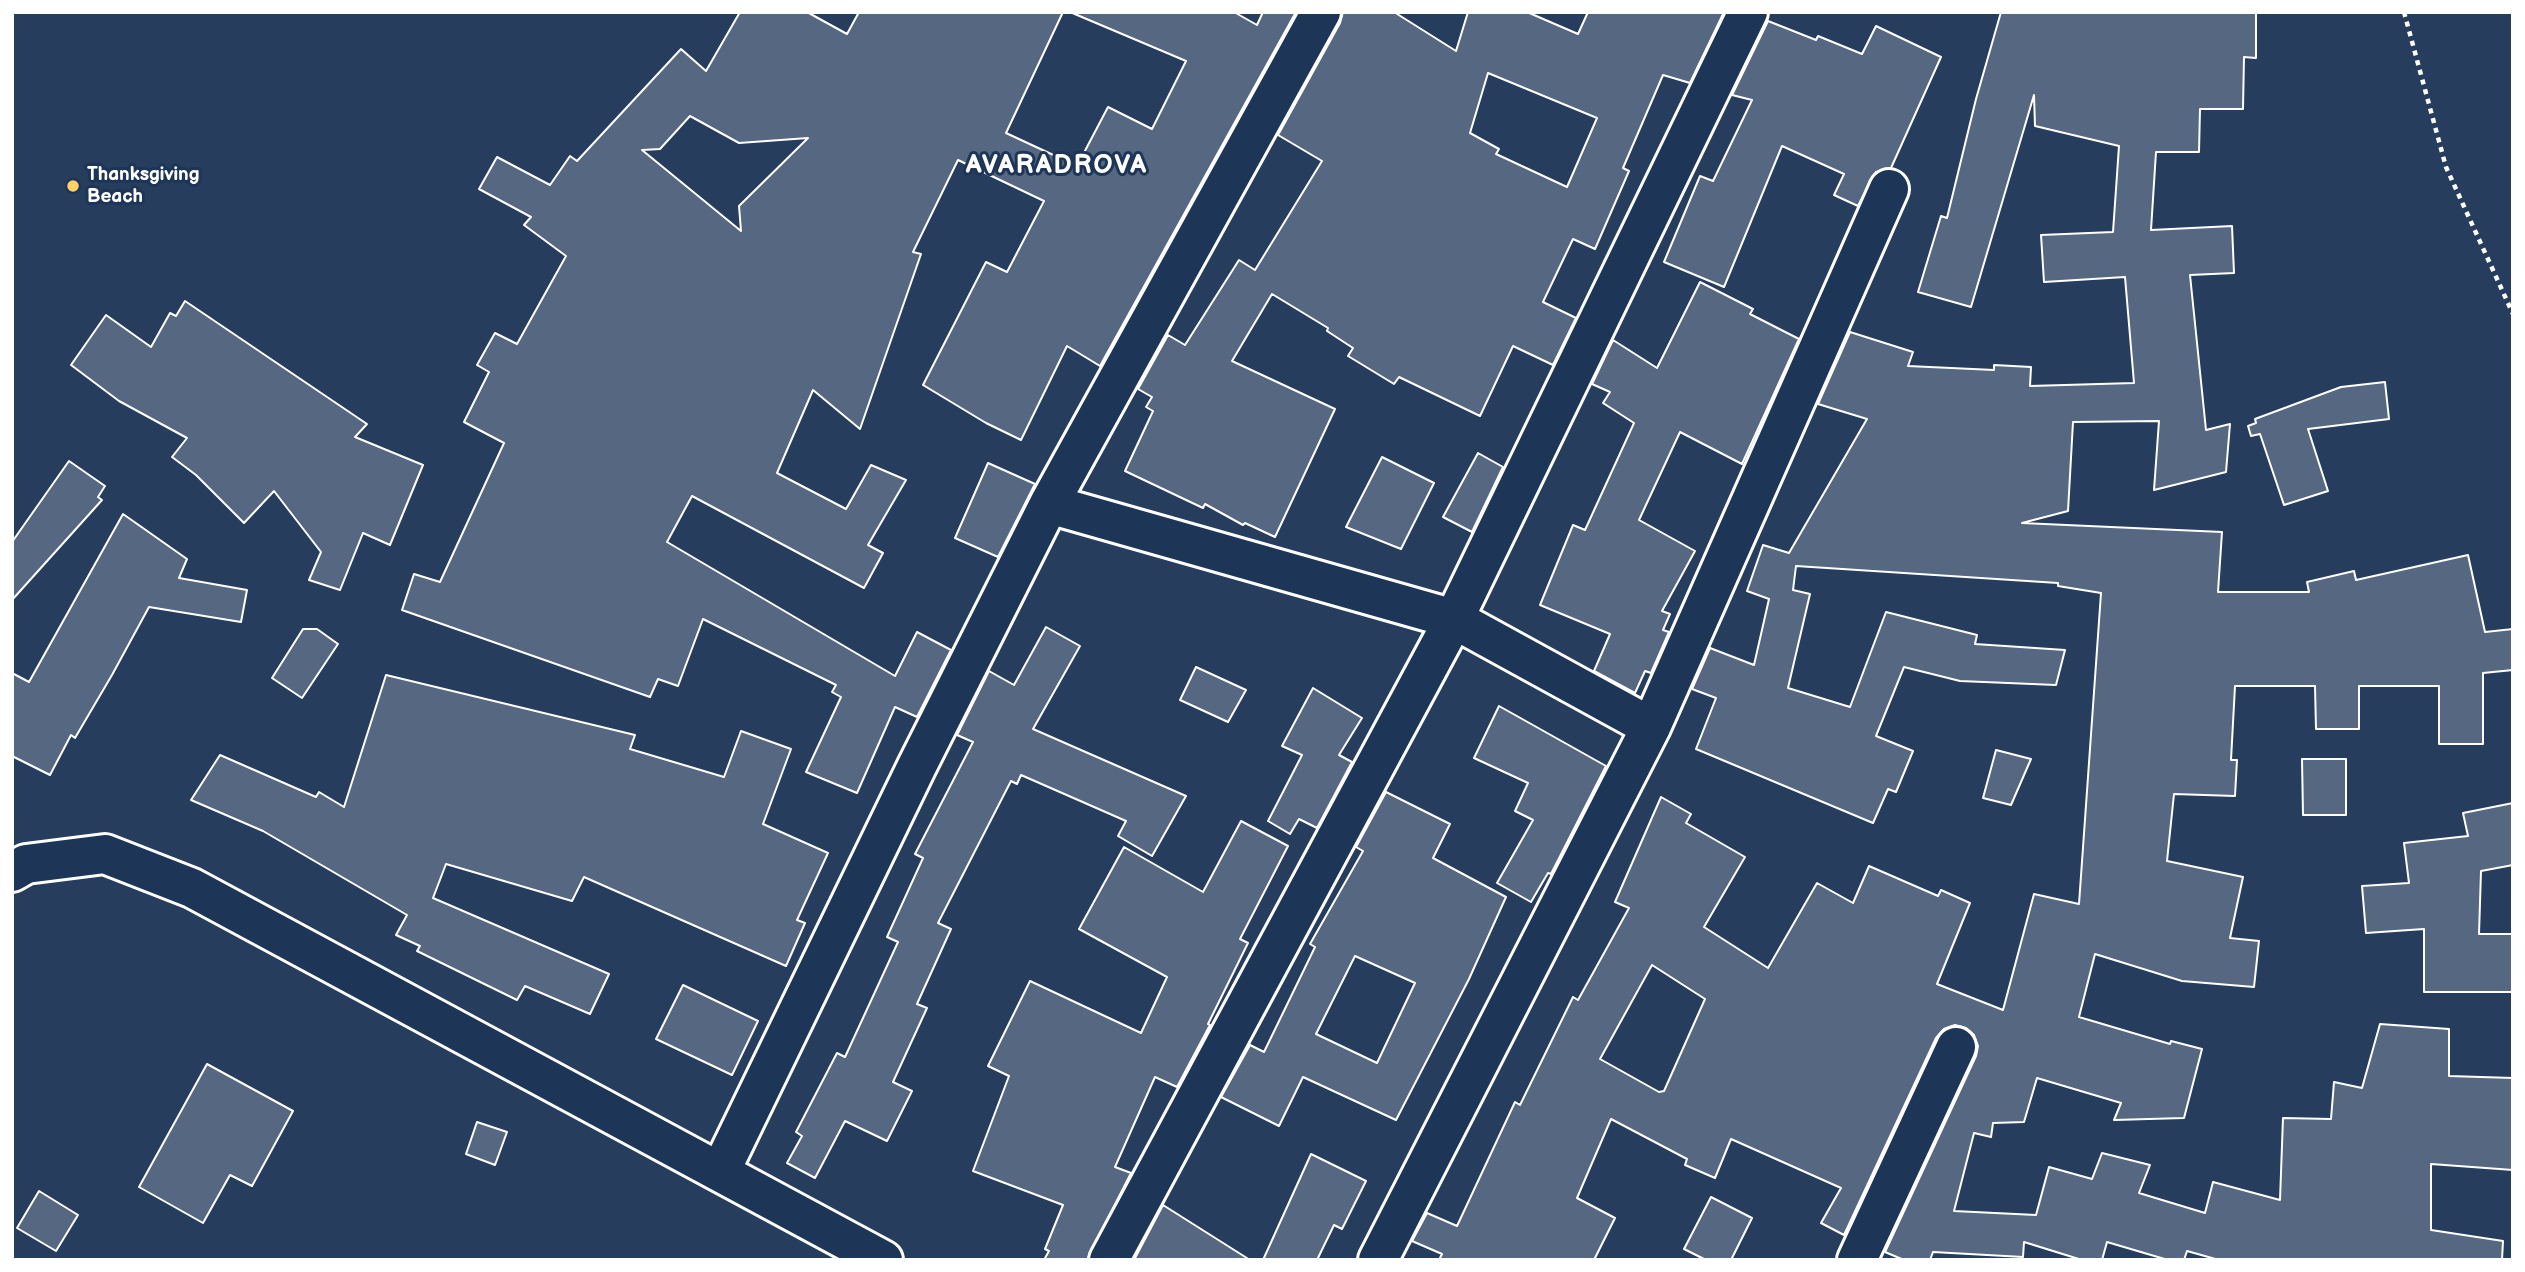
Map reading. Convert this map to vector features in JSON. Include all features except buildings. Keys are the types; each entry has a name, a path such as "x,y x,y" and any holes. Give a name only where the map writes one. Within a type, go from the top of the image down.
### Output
{"street":[{"path":"720,1172 917,766 1049,504 1321,12"},
{"path":"1109,1260 1454,619 1748,12"},
{"path":"1378,1260 1651,727 1889,188"},
{"path":"1049,504 1454,619 1651,727"},
{"path":"12,872 26,864 106,853 192,888 883,1260"},
{"path":"1857,1260 1956,1047"}],"path":[{"path":"2404,12 2446,167 2513,314"}],"place":[{"name":"Thanksgiving Beach","path":"73,186"}],"district":[{"name":"AVARADROVA","path":"1057,166"}]}
